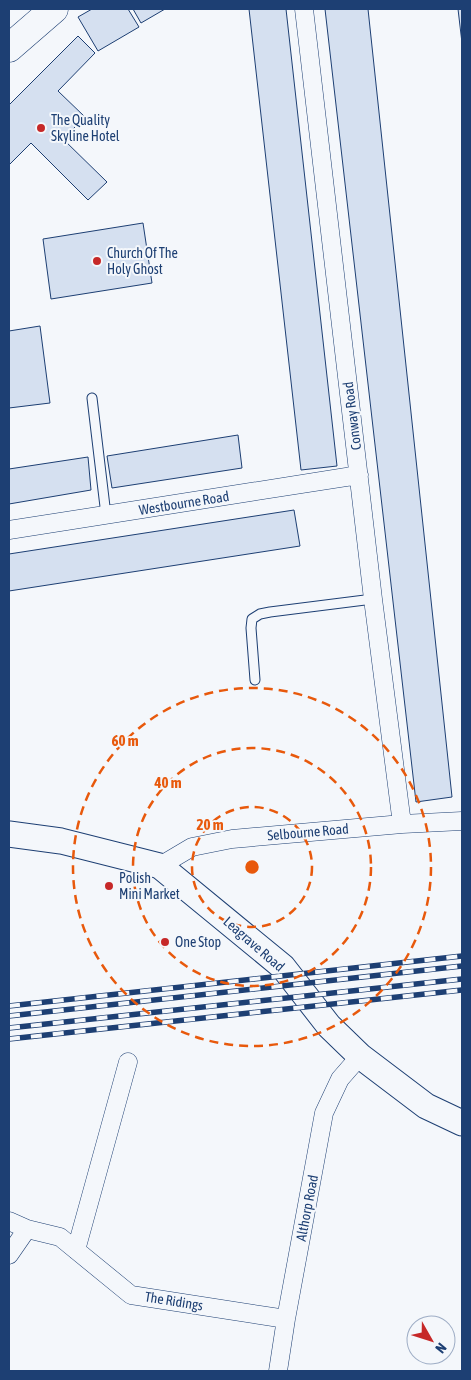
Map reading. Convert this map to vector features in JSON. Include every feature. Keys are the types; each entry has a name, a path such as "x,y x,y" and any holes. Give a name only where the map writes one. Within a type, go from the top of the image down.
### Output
{"main road":[{"path":"9,48 54,9"},
{"name":"Leagrave Road","path":"9,834 61,841 160,866 283,967 329,1026 360,1056 426,1106 462,1123"}],"street":[{"name":"Conway Road","path":"304,9 372,598 402,824"},
{"name":"Westbourne Road","path":"9,530 359,475"},
{"name":"Selbourne Road","path":"160,866 192,846 232,839 402,824 462,821"},
{"name":"Althorp Road","path":"278,1371 324,1113 340,1079 360,1056"},
{"path":"76,1250 128,1062"},
{"name":"The Ridings","path":"9,1221 27,1229 60,1237 131,1295 286,1319"},
{"path":"9,1255 27,1229"}],"lane":[{"path":"92,398 106,515"},
{"path":"255,680 252,619 260,614 270,612 372,598"}],"building":[{"path":"92,9 128,9 139,27 98,51 78,17"},
{"path":"133,9 165,9 141,23"},
{"path":"249,9 286,9 337,466 301,470"},
{"path":"325,9 368,9 452,797 416,802"},
{"path":"458,9 462,9 462,43"},
{"name":"The Quality Skyline Hotel","path":"78,36 95,53 58,91 85,117 63,139 107,182 88,200 31,143 9,165 9,105"},
{"name":"Church Of The Holy Ghost","path":"143,223 152,283 51,299 43,239"},
{"path":"40,326 50,403 9,408 9,331"},
{"path":"238,435 242,468 112,488 107,456"},
{"path":"88,457 91,490 9,504 9,469"},
{"path":"294,510 300,546 9,591 9,554"}],"railway":[{"path":"9,1006 462,956"},
{"path":"9,1016 462,966"},
{"path":"9,1028 462,979"},
{"path":"9,1039 462,990"}],"place":[{"name":"The Quality Skyline Hotel","path":"41,128"},
{"name":"Church Of The Holy Ghost","path":"97,261"},
{"name":"Polish Mini Market","path":"109,886"},
{"name":"One Stop","path":"165,942"}]}
